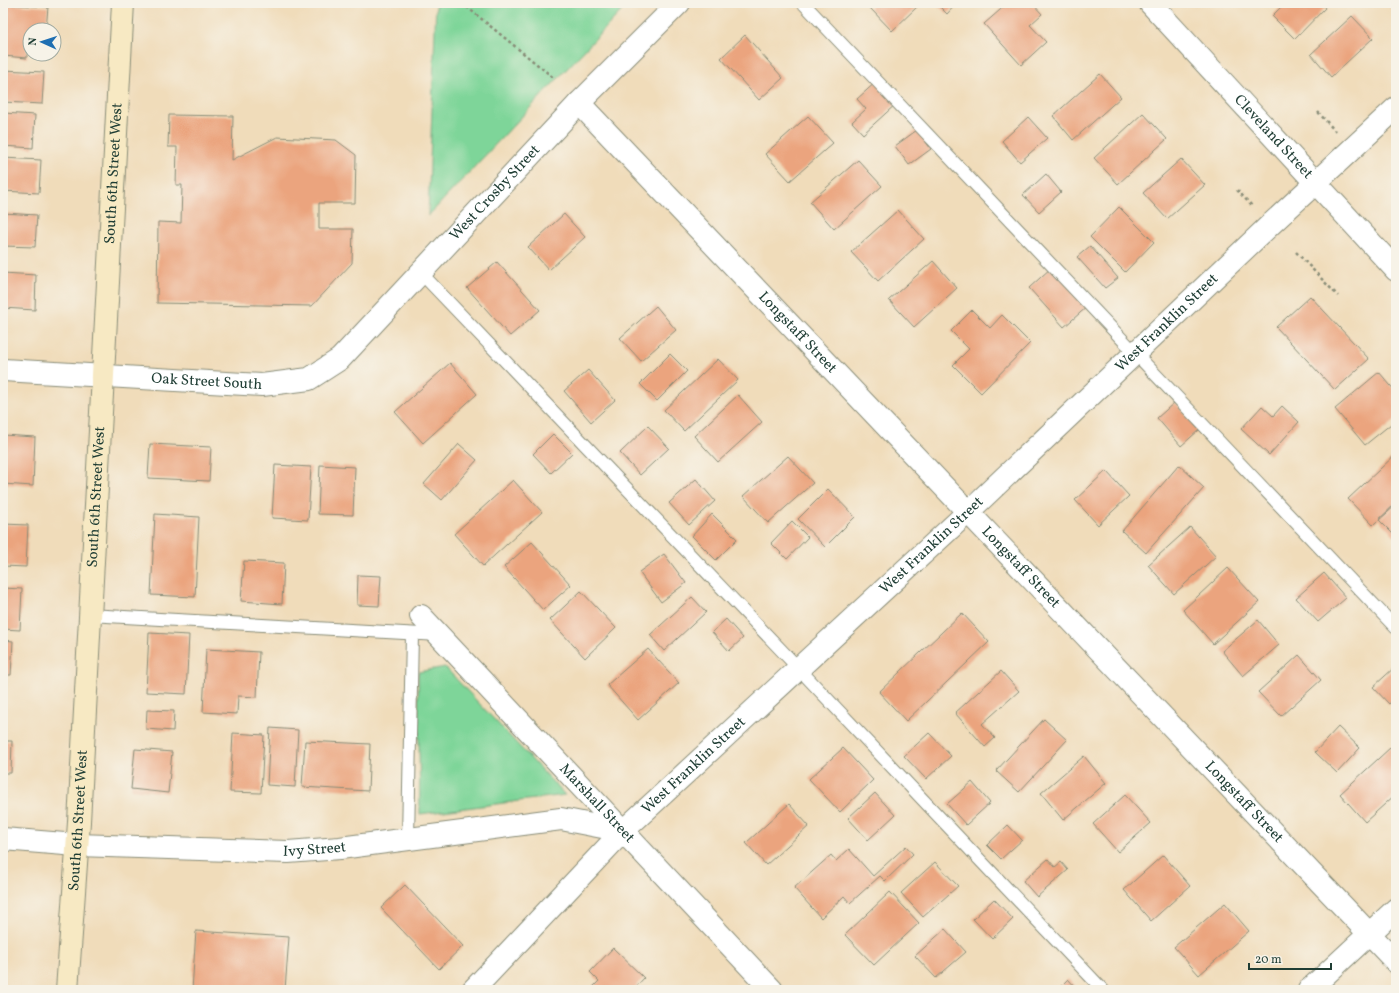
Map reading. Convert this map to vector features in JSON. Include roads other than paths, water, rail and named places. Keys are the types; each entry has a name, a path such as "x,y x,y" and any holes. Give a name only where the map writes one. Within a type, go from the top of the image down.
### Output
{"street":[{"name":"South 6th Street West","path":"67,990 77,845 123,3"},
{"name":"West Crosby Street","path":"309,379 340,359 579,103 679,3"},
{"name":"Cleveland Street","path":"1150,3 1396,270"},
{"name":"Longstaff Street","path":"579,103 1396,962"},
{"name":"West Franklin Street","path":"473,990 624,831 968,512 1396,108"},
{"name":"Oak Street South","path":"3,370 262,385 309,379"},
{"name":"Marshall Street","path":"417,625 438,635 772,990"},
{"name":"Ivy Street","path":"3,839 77,845 288,852 340,848 560,819 624,831"},
{"path":"1308,990 1370,934 1396,908"}],"lane":[{"path":"803,3 1396,628"},
{"path":"421,273 799,668 1103,990"},
{"path":"89,615 417,625 408,839"}]}
